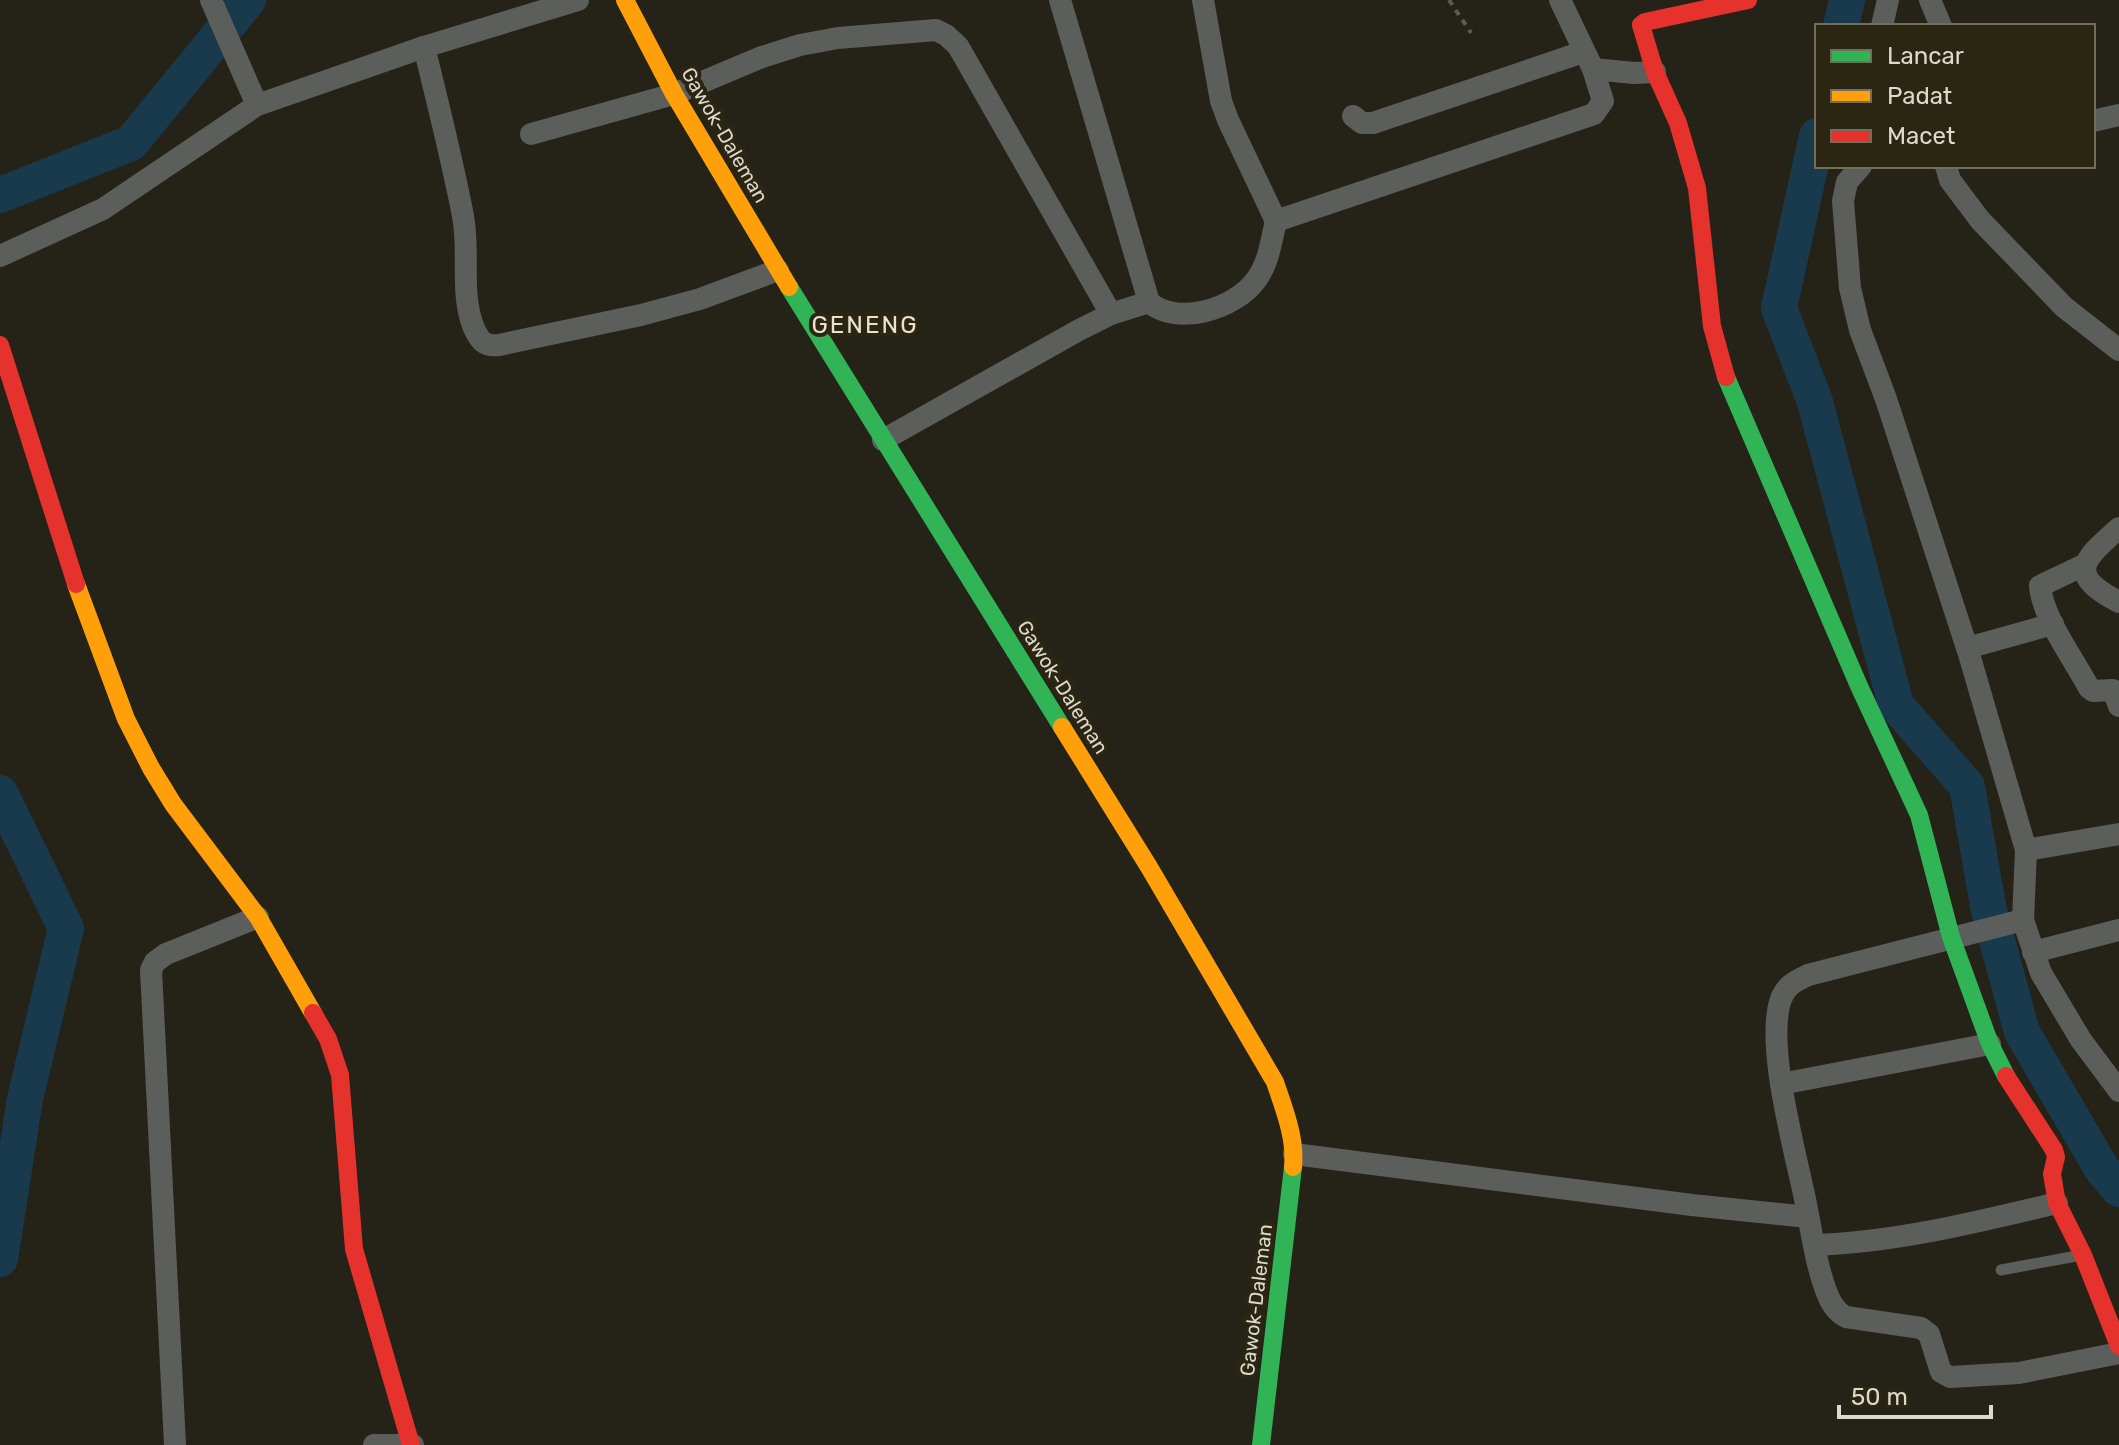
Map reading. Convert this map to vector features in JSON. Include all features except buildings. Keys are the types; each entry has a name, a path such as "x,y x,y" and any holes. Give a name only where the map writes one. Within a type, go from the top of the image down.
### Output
{"street":[{"path":"0,256 103,209 257,105 424,47 578,0"},
{"path":"1060,0 1149,302 1160,312 1177,315 1195,313 1244,293 1266,263 1276,221 1221,101 1203,0"},
{"path":"1276,221 1594,114 1603,101 1560,0"},
{"path":"1748,0 1641,25 1645,72 1678,123 1697,188 1710,313 1721,364 1859,686 1919,815 1933,941 1983,1046 2006,1075 2054,1150 2057,1203 2083,1255 2118,1344 2019,1373 1950,1377 1941,1372 1929,1334 1921,1328 1846,1317 1838,1313 1829,1299 1815,1245 1803,1216 1781,1084 1778,1017 1781,999 1789,985 1808,975 1933,941 2019,920"},
{"path":"1882,24 1888,0"},
{"path":"1930,0 1940,24"},
{"name":"Gawok-Daleman","path":"627,1 674,94 778,270 1141,854 1275,1082 1286,1114 1294,1154 1261,1445"},
{"path":"214,6 257,105"},
{"path":"531,134 674,94 762,57 800,45 838,38 936,30 958,46 1111,314"},
{"path":"424,47 464,218 467,300 473,325 483,343 499,345 641,315 700,299 778,270"},
{"path":"1353,116 1362,123 1373,123 1588,61 1645,72"},
{"path":"2095,121 2119,115"},
{"path":"1856,168 1847,182 1843,201 1846,257 1860,330 1886,399 1967,648 2026,850 2019,920 2041,973 2059,1005 2119,1091"},
{"path":"1947,168 1950,180 1980,220 2064,307 2119,350"},
{"path":"883,440 1111,314 1149,302"},
{"path":"0,345 88,620 126,719 173,804 258,917 328,1039 336,1060 340,1075 354,1249 412,1445 374,1445"},
{"path":"2119,528 2090,554 2084,565 2040,586 2053,624 2090,691 2113,690 2119,706"},
{"path":"2084,565 2085,572 2103,594 2119,602"},
{"path":"1967,648 2053,624"},
{"path":"2026,850 2119,834"},
{"path":"175,1445 151,970 160,957 258,917"},
{"path":"2033,952 2119,930"},
{"path":"1781,1084 1983,1046"},
{"path":"1294,1154 1803,1216"},
{"path":"1815,1245 1946,1230 2057,1203"}],"lane":[{"path":"2001,1270 2083,1255"}],"path":[{"path":"1449,0 1471,33"}],"waterway":[{"path":"0,195 131,143 248,0"},
{"path":"1841,24 1847,0"},
{"path":"1815,145 1779,308 1815,402 1896,705 1967,786 1989,911 2022,1032 2102,1169 2119,1189"},
{"path":"0,793 66,928 25,1099 0,1259"}],"traffic: fast":[{"path":"789,287 1062,727"},
{"path":"1726,377 1859,686 1919,815 1951,937 1990,1044 2006,1076"},
{"path":"1261,1445 1293,1167"}],"traffic: slow":[{"path":"625,0 674,94 789,287"},
{"path":"76,584 126,719 151,768 173,804 258,917 313,1013"},
{"path":"1062,727 1149,867 1275,1082 1291,1134 1293,1167"}],"traffic: jam":[{"path":"1726,377 1712,326 1697,188 1678,123 1655,72 1641,25 1748,0"},
{"path":"0,345 76,584"},
{"path":"313,1013 328,1039 340,1075 354,1249 411,1445"},
{"path":"2006,1076 2054,1150 2056,1157 2052,1174 2057,1203 2083,1255 2119,1346"}],"district":[{"name":"GENENG","path":"865,325"}]}
